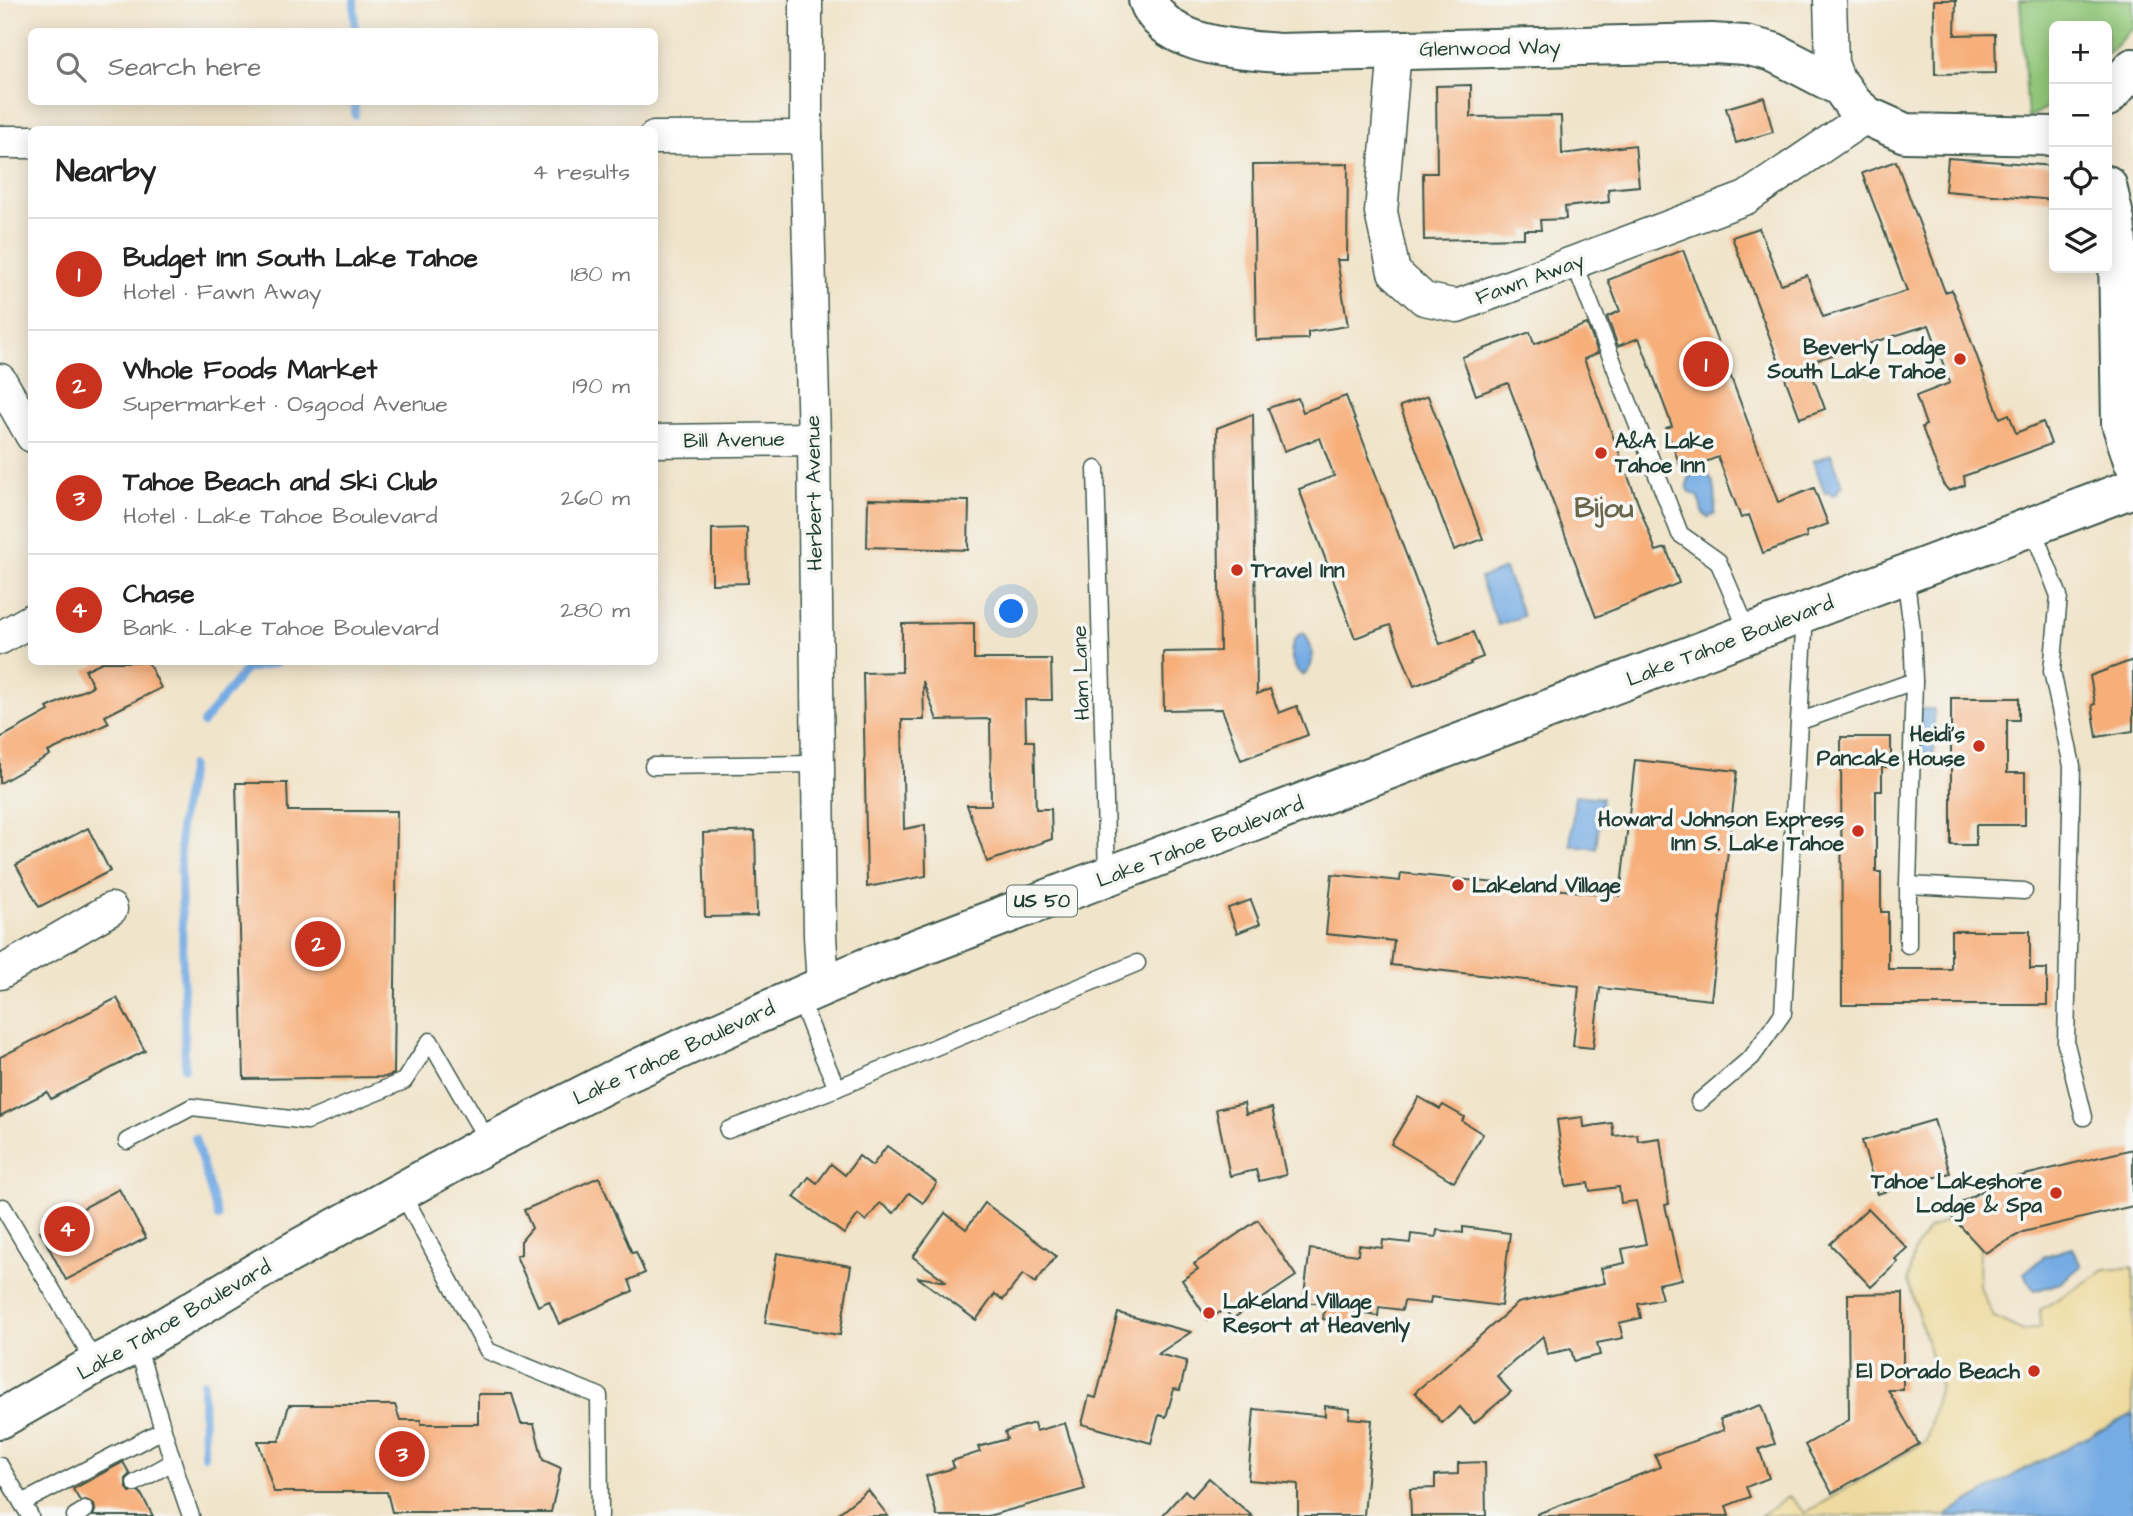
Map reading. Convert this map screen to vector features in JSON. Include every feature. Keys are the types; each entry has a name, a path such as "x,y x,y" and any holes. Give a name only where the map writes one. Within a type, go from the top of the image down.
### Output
{"main road":[{"name":"Glenwood Way","path":"1148,0 1169,29 1200,41 1234,49 1278,52 1698,43 1745,45 1773,52 1841,87"},
{"path":"2112,91 2133,68"},
{"path":"1841,87 1853,104 1867,116 1905,133 2049,136"},
{"path":"2112,208 2118,254 2121,423 2133,461"},
{"name":"Lake Tahoe Boulevard","path":"0,1419 489,1143 621,1076 811,991 1107,876 2133,488"}],"street":[{"name":"Herbert Avenue","path":"806,0 820,936 811,991"},
{"path":"1830,0 1832,63 1841,87"},
{"name":"Fawn Away","path":"1395,50 1381,212 1394,272 1424,299 1457,306 1746,198 1867,116"},
{"path":"658,138 806,137"},
{"path":"0,142 28,142"},
{"path":"0,380 28,429"},
{"name":"Bill Avenue","path":"658,440 814,439"},
{"path":"0,638 28,622"},
{"path":"0,973 111,909"}],"lane":[{"path":"1574,262 1679,534 1718,561 1749,634"},
{"name":"Ham Lane","path":"1096,469 1107,876"},
{"path":"2032,527 2059,596 2052,671 2072,766 2066,1044 2084,1117"},
{"path":"1905,575 1912,629 1914,681 1908,945"},
{"path":"1699,1102 1752,1057 1783,1013 1805,613"},
{"path":"1801,721 1914,681"},
{"path":"653,766 818,764"},
{"path":"1908,885 2024,891"},
{"path":"728,1130 1137,963"},
{"path":"811,991 837,1087"},
{"path":"127,1141 192,1107 307,1121 404,1081 430,1041 489,1143"},
{"path":"401,1191 488,1351 599,1396 600,1516"},
{"path":"3,1207 96,1364"},
{"path":"136,1344 154,1394 185,1514"},
{"path":"0,1466 26,1509 163,1430"},
{"path":"135,1483 171,1463"}],"green space":[{"path":"2020,0 2133,0 2133,27 2112,50 2112,21 2049,21 2049,107 2028,118"}],"sand":[{"name":"El Dorado Beach","path":"1951,1218 1971,1226 1980,1249 1979,1286 1994,1317 2023,1331 2041,1327 2040,1310 2105,1270 2133,1267 2133,1416 2021,1471 1945,1516 1760,1516 1789,1496 1805,1513 1926,1441 1940,1385 1908,1281 1914,1252 1928,1229"}],"water":[{"path":"1831,454 1843,486 1838,488 1838,493 1832,495 1825,493 1813,461"},
{"path":"1701,470 1710,478 1715,489 1715,514 1708,518 1702,512 1699,497 1690,492 1687,486 1690,474"},
{"path":"1505,569 1523,616 1498,625 1480,578"},
{"path":"1301,633 1305,634 1312,651 1312,661 1303,676 1295,666 1292,654 1293,643"},
{"path":"1911,709 1934,709 1934,753 1911,753"},
{"path":"1575,795 1602,798 1596,848 1570,845"},
{"path":"2072,1248 2081,1266 2060,1283 2034,1291 2024,1273 2045,1256"},
{"path":"2133,1414 2133,1516 1945,1516 2021,1471"}],"building":[{"path":"1934,0 1956,0 1955,35 1995,34 1996,73 1935,74"},
{"path":"1471,85 1471,117 1561,116 1562,154 1635,145 1639,186 1608,189 1609,202 1565,207 1566,219 1540,220 1541,230 1524,230 1524,238 1424,240 1423,173 1437,173 1436,86"},
{"path":"1764,97 1773,132 1736,143 1726,108"},
{"path":"1948,158 2049,166 2049,200 1945,191"},
{"path":"1896,161 1945,292 1952,290 2000,418 2009,414 2016,433 2043,422 2051,444 1964,476 1965,485 1949,491 1943,484 1922,427 1926,425 1916,396 1950,383 1929,325 1810,362 1809,366 1825,409 1800,418 1732,237 1759,228 1781,284 1807,275 1823,317 1907,291 1862,173"},
{"path":"1348,164 1347,260 1337,260 1348,326 1308,332 1308,339 1256,340 1253,165"},
{"path":"1683,250 1778,502 1814,488 1828,524 1806,532 1807,537 1763,553 1749,515 1741,518 1718,457 1682,471 1666,428 1672,426 1639,338 1618,346 1607,317 1620,311 1608,280"},
{"path":"1587,324 1598,353 1584,359 1656,551 1666,548 1679,583 1596,617 1508,383 1476,395 1462,357 1530,332 1534,344"},
{"path":"1346,396 1440,644 1473,632 1483,657 1414,686 1390,625 1355,638 1299,489 1334,476 1320,438 1284,451 1268,408 1298,398 1303,412"},
{"path":"1428,396 1483,539 1454,550 1400,406"},
{"name":"Travel Inn","path":"1253,414 1257,694 1270,689 1279,713 1297,706 1308,735 1241,760 1222,709 1164,710 1163,652 1220,651 1217,428"},
{"path":"868,499 969,501 968,550 867,547"},
{"path":"747,528 748,583 712,584 712,529"},
{"path":"974,623 974,659 1051,659 1052,700 1025,700 1026,741 1034,741 1036,809 1051,809 1052,839 987,862 967,805 991,805 990,719 937,720 923,681 924,720 902,720 904,829 925,825 926,876 867,887 863,673 902,672 902,624"},
{"path":"2133,660 2133,731 2097,737 2090,676"},
{"path":"96,665 150,665 161,688 105,716 109,723 48,752 50,755 0,783 0,738 49,711 47,708 93,686 85,670"},
{"name":"Heidi's Pancake House","path":"1951,698 2019,698 2019,720 2007,720 2007,773 2025,773 2025,825 1976,825 1976,845 1951,845"},
{"name":"Howard Johnson Express Inn S. Lake Tahoe","path":"1841,737 1891,737 1891,767 1882,767 1882,791 1876,791 1876,872 1881,872 1881,912 1888,912 1888,969 1951,969 1951,931 2030,931 2030,969 2047,969 2047,1005 1842,1005"},
{"name":"Lakeland Village","path":"1635,760 1737,771 1711,1000 1600,988 1593,1048 1573,1046 1579,986 1391,965 1394,941 1326,934 1332,874 1400,881 1401,873 1620,896"},
{"path":"236,783 287,783 288,811 397,811 394,1074 385,1077 244,1079"},
{"path":"88,828 110,871 39,907 16,865"},
{"path":"755,831 757,916 705,917 703,833"},
{"path":"1251,900 1260,924 1237,933 1228,908"},
{"path":"117,998 145,1051 51,1099 47,1092 0,1116 0,1057"},
{"path":"1419,1097 1440,1109 1443,1105 1464,1117 1462,1121 1483,1134 1454,1182 1391,1144"},
{"path":"1244,1103 1246,1114 1272,1108 1286,1175 1259,1181 1256,1170 1230,1176 1216,1109"},
{"path":"1583,1117 1584,1127 1612,1123 1614,1136 1637,1134 1638,1141 1660,1138 1669,1204 1665,1205 1682,1279 1658,1284 1662,1299 1638,1304 1641,1318 1619,1323 1623,1338 1597,1343 1600,1355 1574,1361 1571,1349 1547,1354 1543,1336 1497,1376 1511,1392 1474,1423 1460,1407 1442,1423 1415,1392 1518,1303 1605,1283 1601,1268 1625,1263 1622,1249 1646,1244 1636,1201 1621,1203 1619,1187 1590,1191 1588,1183 1566,1186 1557,1120"},
{"path":"1934,1120 1950,1173 1877,1194 1862,1141"},
{"path":"887,1146 937,1183 923,1203 909,1193 894,1213 880,1203 866,1221 858,1215 844,1234 794,1197 809,1177 817,1183 831,1164 845,1175 859,1156 872,1166"},
{"name":"Tahoe Lakeshore Lodge & Spa","path":"2133,1149 2133,1206 2023,1232 1985,1253 1952,1217 1961,1212 1957,1205 2000,1181"},
{"path":"599,1177 632,1253 636,1252 645,1273 629,1280 633,1291 559,1324 549,1301 538,1306 516,1256 521,1254 521,1241 532,1228 524,1210"},
{"path":"119,1189 146,1238 66,1280 40,1231"},
{"path":"985,1203 1056,1256 1035,1283 1023,1274 1003,1300 995,1294 976,1320 917,1277 947,1282 913,1257 945,1213 966,1229"},
{"path":"1868,1208 1907,1248 1895,1259 1898,1262 1871,1287 1830,1244"},
{"path":"1258,1220 1296,1276 1232,1319 1225,1309 1208,1320 1182,1280 1198,1269 1194,1264"},
{"path":"1463,1227 1510,1233 1501,1306 1431,1297 1430,1304 1404,1301 1402,1310 1379,1307 1378,1316 1352,1312 1351,1322 1323,1319 1325,1304 1303,1302 1310,1249 1358,1255 1359,1245 1382,1248 1383,1240 1410,1243 1411,1234 1436,1237 1437,1230 1463,1233"},
{"path":"777,1253 851,1266 840,1335 765,1323"},
{"path":"1903,1293 1903,1390 1888,1390 1919,1444 1832,1493 1805,1445 1849,1420 1848,1294"},
{"path":"1118,1313 1191,1332 1158,1354 1187,1361 1180,1390 1174,1389 1166,1417 1159,1415 1151,1443 1082,1424 1089,1396 1096,1398"},
{"path":"478,1394 512,1394 521,1424 534,1424 543,1460 561,1468 551,1512 392,1512 387,1492 274,1492 258,1441 279,1441 289,1405 395,1405 400,1420 421,1420 421,1424 478,1424"},
{"path":"1761,1405 1775,1444 1759,1449 1769,1478 1746,1487 1750,1497 1726,1506 1729,1516 1537,1516 1660,1467 1655,1455 1724,1430 1720,1419"},
{"path":"1325,1406 1350,1409 1349,1418 1372,1420 1364,1516 1298,1516 1298,1484 1248,1480 1254,1409 1325,1416"},
{"path":"1034,1423 1036,1431 1065,1423 1085,1489 988,1516 937,1516 926,1476 954,1468 952,1461 980,1452 978,1447 1007,1439 1005,1432"},
{"path":"123,1462 130,1474 126,1478 126,1487 130,1492 140,1492 153,1516 93,1516 94,1504 86,1500 80,1501 73,1489"},
{"path":"1485,1462 1486,1516 1411,1516 1410,1489 1435,1488 1435,1475 1458,1474 1458,1463"},
{"path":"1209,1478 1252,1516 1162,1516 1185,1490 1192,1497"},
{"path":"868,1490 888,1516 835,1516"}],"waterway":[{"path":"354,0 355,28"},
{"path":"355,105 355,115"},
{"path":"203,723 245,670 265,665"},
{"path":"185,1068 180,825 191,766"},
{"path":"195,1138 218,1217"},
{"path":"203,1382 204,1455"}],"place":[{"name":"Beverly Lodge South Lake Tahoe","path":"1960,359"},
{"name":"Budget Inn South Lake Tahoe","path":"1706,364"},
{"name":"A&A Lake Tahoe Inn","path":"1601,453"},
{"name":"Travel Inn","path":"1237,570"},
{"name":"Heidi's Pancake House","path":"1979,746"},
{"name":"Howard Johnson Express Inn S. Lake Tahoe","path":"1858,831"},
{"name":"Lakeland Village","path":"1458,885"},
{"name":"Whole Foods Market","path":"318,944"},
{"name":"Tahoe Lakeshore Lodge & Spa","path":"2056,1193"},
{"name":"Chase","path":"67,1229"},
{"name":"Lakeland Village Resort at Heavenly","path":"1209,1313"},
{"name":"El Dorado Beach","path":"2034,1371"},
{"name":"Tahoe Beach and Ski Club","path":"402,1454"}],"district":[{"name":"Bijou","path":"1604,508"}]}
